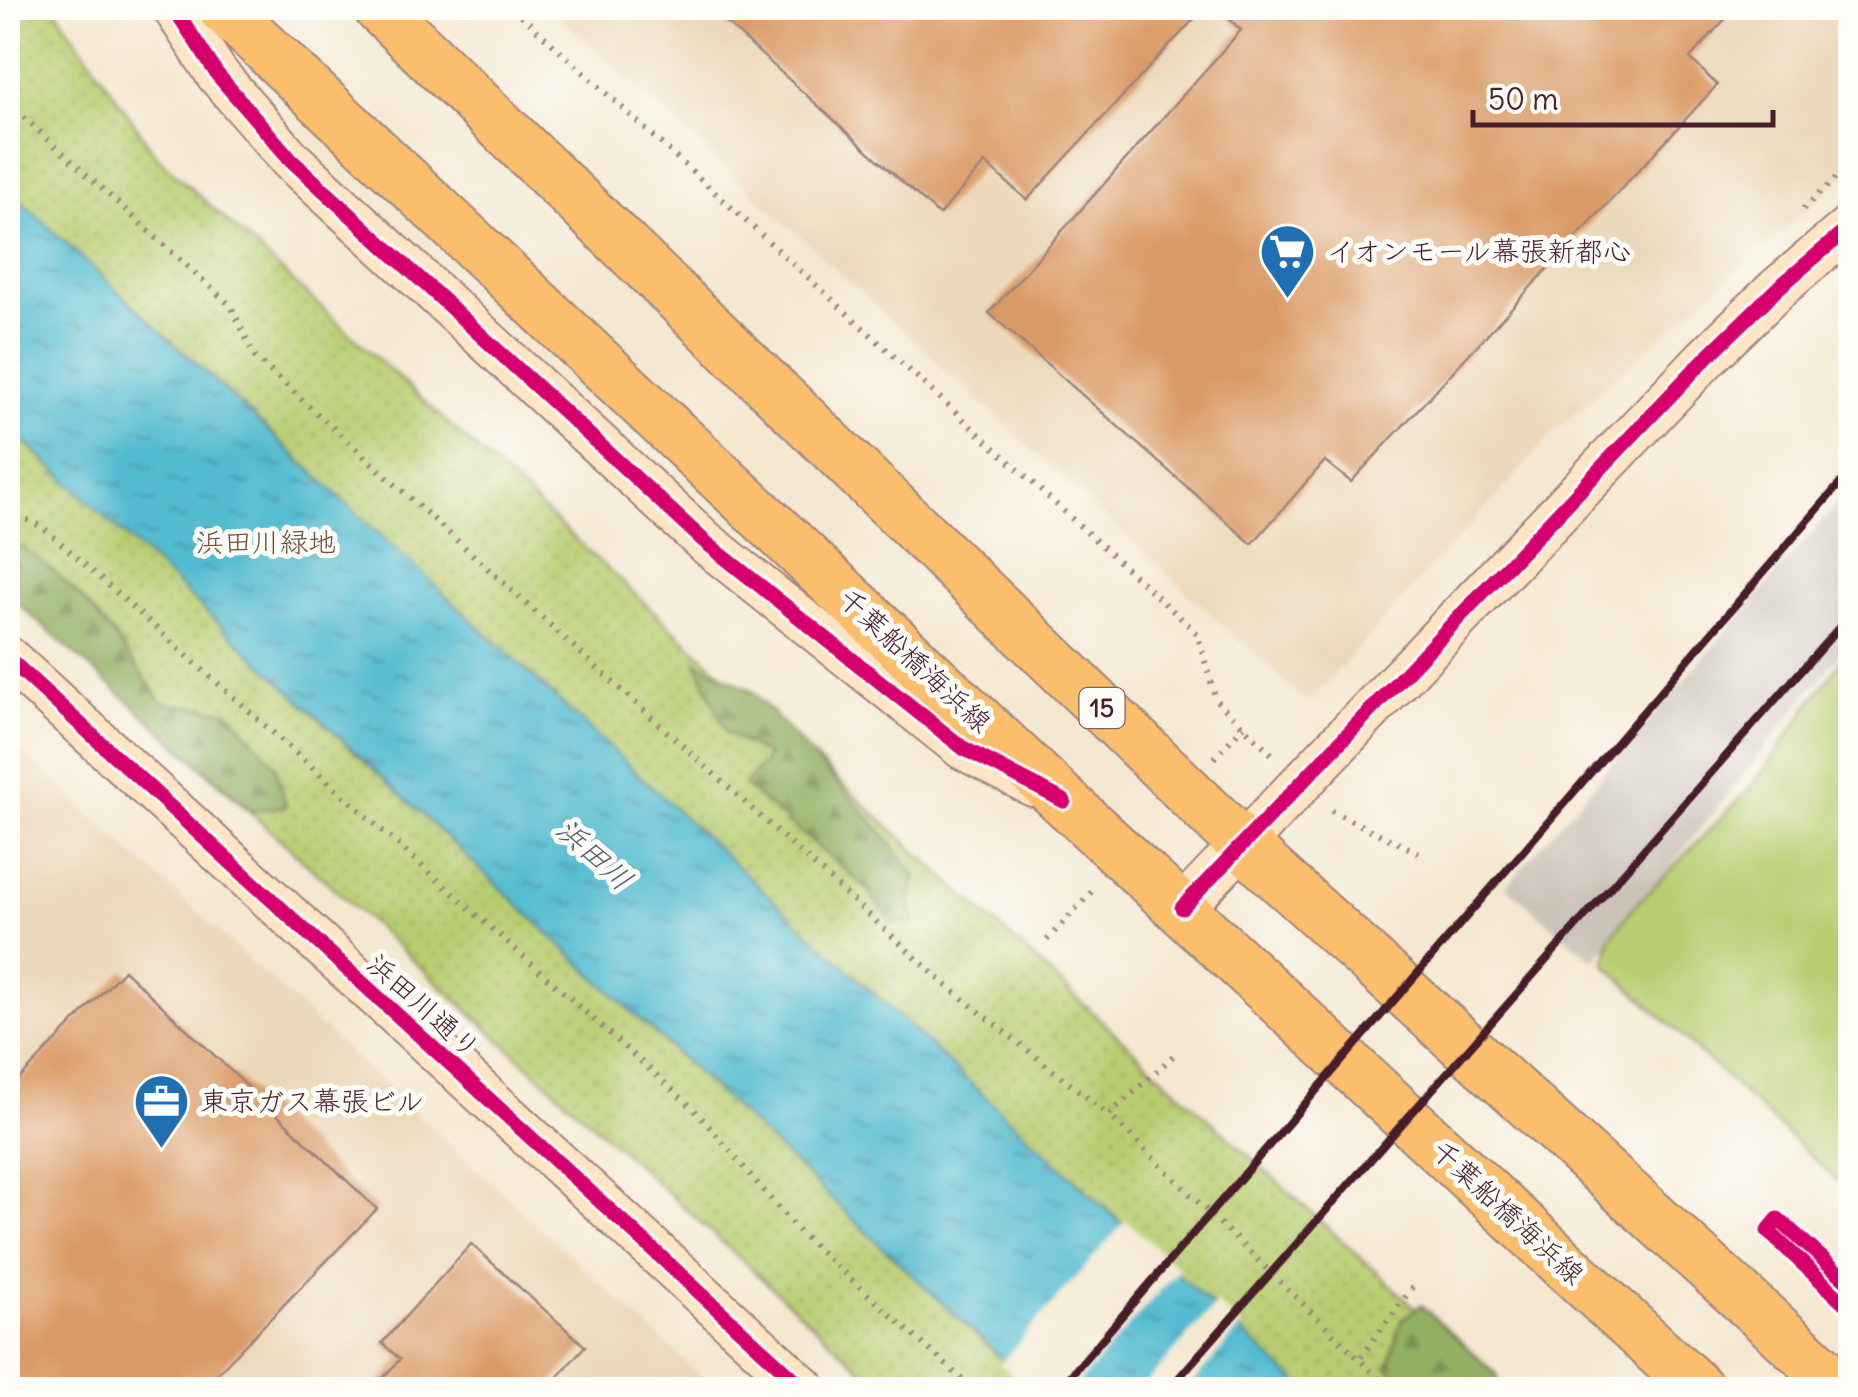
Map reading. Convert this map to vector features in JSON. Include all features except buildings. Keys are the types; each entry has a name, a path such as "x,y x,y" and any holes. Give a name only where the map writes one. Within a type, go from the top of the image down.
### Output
{"main road":[{"name":"千葉船橋海浜線","path":"223,8 1064,802 1700,1390"},
{"name":"15","path":"379,8 1242,844 1844,1390"}],"street":[{"path":"174,8 216,74 291,160 704,541 963,748 1064,802"},
{"path":"1182,908 1705,359 1777,289 1850,227"},
{"name":"浜田川通り","path":"8,658 806,1390"}],"path":[{"path":"513,8 1197,632 1216,700 1328,810 1423,855"},
{"path":"8,103 231,306 255,357 947,986 1109,1115 1391,1390"},
{"path":"8,510 44,528 694,1109 800,1234 974,1390"},
{"path":"1109,1115 1174,1056"},
{"path":"1361,1358 1417,1281"}],"shaded area":[{"name":"イオンモール幕張新都心","path":"551,8 1850,8 1850,171 1558,428 1308,703"},
{"path":"1850,489 1850,642 1594,961 1506,886"},
{"path":"8,739 715,1389 8,1389"}],"green space":[{"name":"浜田川緑地","path":"8,8 55,8 158,158 1504,1389 883,1389 8,591"},
{"path":"8,539 76,592 163,703 228,711 275,765 286,806 253,811 8,595"},
{"path":"1850,648 1850,1193 1605,964 1610,938 1632,909 1753,785"},
{"path":"696,661 752,691 884,834 916,878 910,895 913,923 893,923 865,887 744,785 768,756 727,733"},
{"path":"1421,1305 1496,1374 1499,1389 1402,1389 1388,1368 1401,1320"}],"water":[{"name":"浜田川","path":"8,189 1134,1235 1305,1389 1038,1389 1002,1359 8,426"}],"pier":[{"path":"1126,1220 1179,1269 1073,1389 1030,1390 1000,1364"},
{"path":"1217,1303 1242,1326 1187,1389 1141,1389"}],"railway":[{"path":"1058,1390 1850,472"},
{"path":"1168,1390 1850,615"}],"cycle path":[{"path":"174,8 217,74 291,160 704,541 963,748 1064,801"},
{"path":"1182,908 1705,359 1777,289 1850,227"},
{"path":"8,658 806,1390"},
{"path":"1850,1283 1778,1219 1768,1231 1850,1308"}],"place":[{"name":"イオンモール幕張新都心","path":"1287,300"},
{"name":"東京ガス幕張ビル","path":"161,1150"}]}
